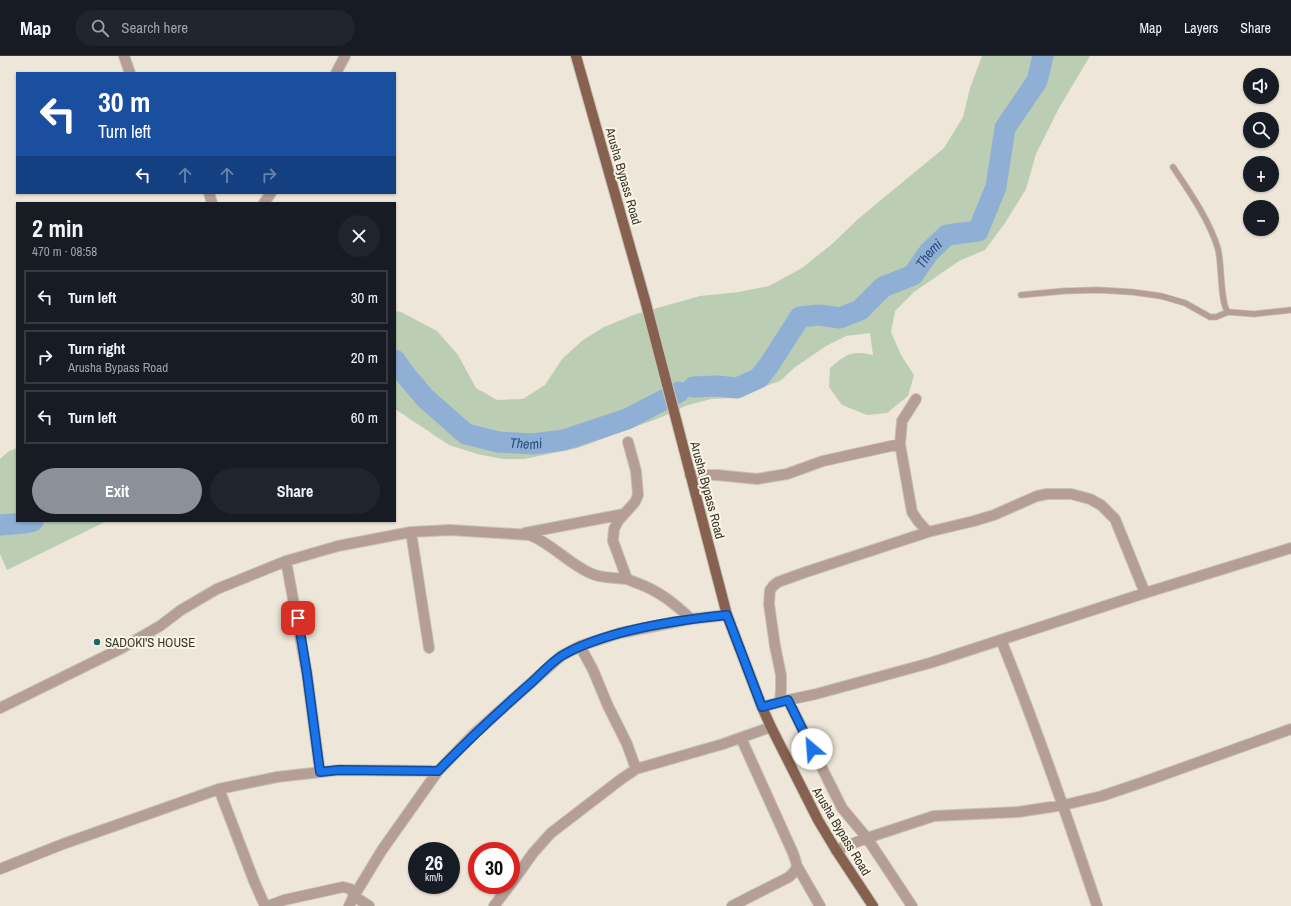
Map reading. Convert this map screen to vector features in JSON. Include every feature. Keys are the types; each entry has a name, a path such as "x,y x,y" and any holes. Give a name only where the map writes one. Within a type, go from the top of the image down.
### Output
{"main road":[{"name":"Arusha Bypass Road","path":"576,56 645,300 727,615 771,727 818,820 873,906"}],"street":[{"path":"124,56 130,72"},
{"path":"337,72 345,56"},
{"path":"916,399 902,421 900,444 912,512 928,532"},
{"path":"627,579 613,541 614,529 618,521 635,502 638,495 636,471 628,442"},
{"path":"690,474 757,479 787,474 823,461 900,444"},
{"path":"912,906 866,838 842,808 784,701 769,604 770,590 778,582 806,572 928,532 994,515 1037,496 1047,494 1071,494 1090,499 1101,505 1115,519 1145,593"},
{"path":"517,534 624,514"},
{"path":"0,708 122,648 160,626 182,610 217,589 286,561 338,546 411,532 450,530 530,535 540,539 565,558 590,573 607,578 627,579 652,589 674,602 691,618"},
{"path":"411,532 429,648"},
{"path":"762,707 930,663 1145,593 1291,548"},
{"path":"286,561 306,667 320,772"},
{"path":"349,906 382,850 438,771 475,733 561,656 580,646 620,633 691,618 727,615"},
{"path":"1001,640 1064,805 1097,906"},
{"path":"580,646 593,670 636,769"},
{"path":"520,871 551,833 636,769 741,738 771,727"},
{"path":"836,850 866,838 934,816 1018,812 1064,805 1102,796 1291,729"},
{"path":"741,738 793,853 797,866 820,906"},
{"path":"0,869 63,844 220,789 277,777 339,770 438,771"},
{"path":"220,789 254,881 265,906"},
{"path":"732,906 789,877 795,871 797,866"},
{"path":"268,906 284,900 343,887 351,889 354,896 369,906"},
{"path":"494,906 503,894"}],"lane":[{"path":"1173,168 1205,218 1218,248 1225,307 1228,312"},
{"path":"1021,295 1098,290 1132,292 1161,296 1185,303 1210,317 1216,317 1228,312 1254,314 1291,310"}],"green space":[{"path":"982,56 1090,56 1059,108 1036,154 1026,189 1005,223 985,250 959,261 914,292 895,311 891,332 901,355 914,375 908,396 887,413 867,415 842,405 829,387 830,368 845,356 854,353 873,355 870,333 846,336 826,346 794,368 780,381 731,398 711,399 685,406 662,417 578,448 524,459 503,459 477,454 449,445 396,410 396,311 401,312 437,331 458,355 476,388 497,400 523,399 545,385 562,359 583,340 604,327 636,314 700,296 739,292 769,286 802,268 832,244 858,219 944,148 963,117 970,88"},
{"path":"16,448 16,522 105,522 7,570 0,554 0,459 9,451"}],"waterway":[{"name":"Themi","path":"693,387 717,386 737,388 759,378 800,317 819,315 840,318 860,310 883,287 913,275 929,252 947,235 978,231 996,187 1005,128 1037,81 1043,56"},
{"name":"Themi","path":"396,361 425,398 466,434 498,442 533,444 564,440 627,419 679,392"},
{"name":"Themi","path":"0,525 29,522"}],"place":[{"name":"SADOKI'S HOUSE","path":"97,642"}],"route":[{"path":"298,618 320,772 339,770 438,771 475,733 561,656 580,646 620,633 691,618 727,615 762,707 788,700 812,749"}]}
